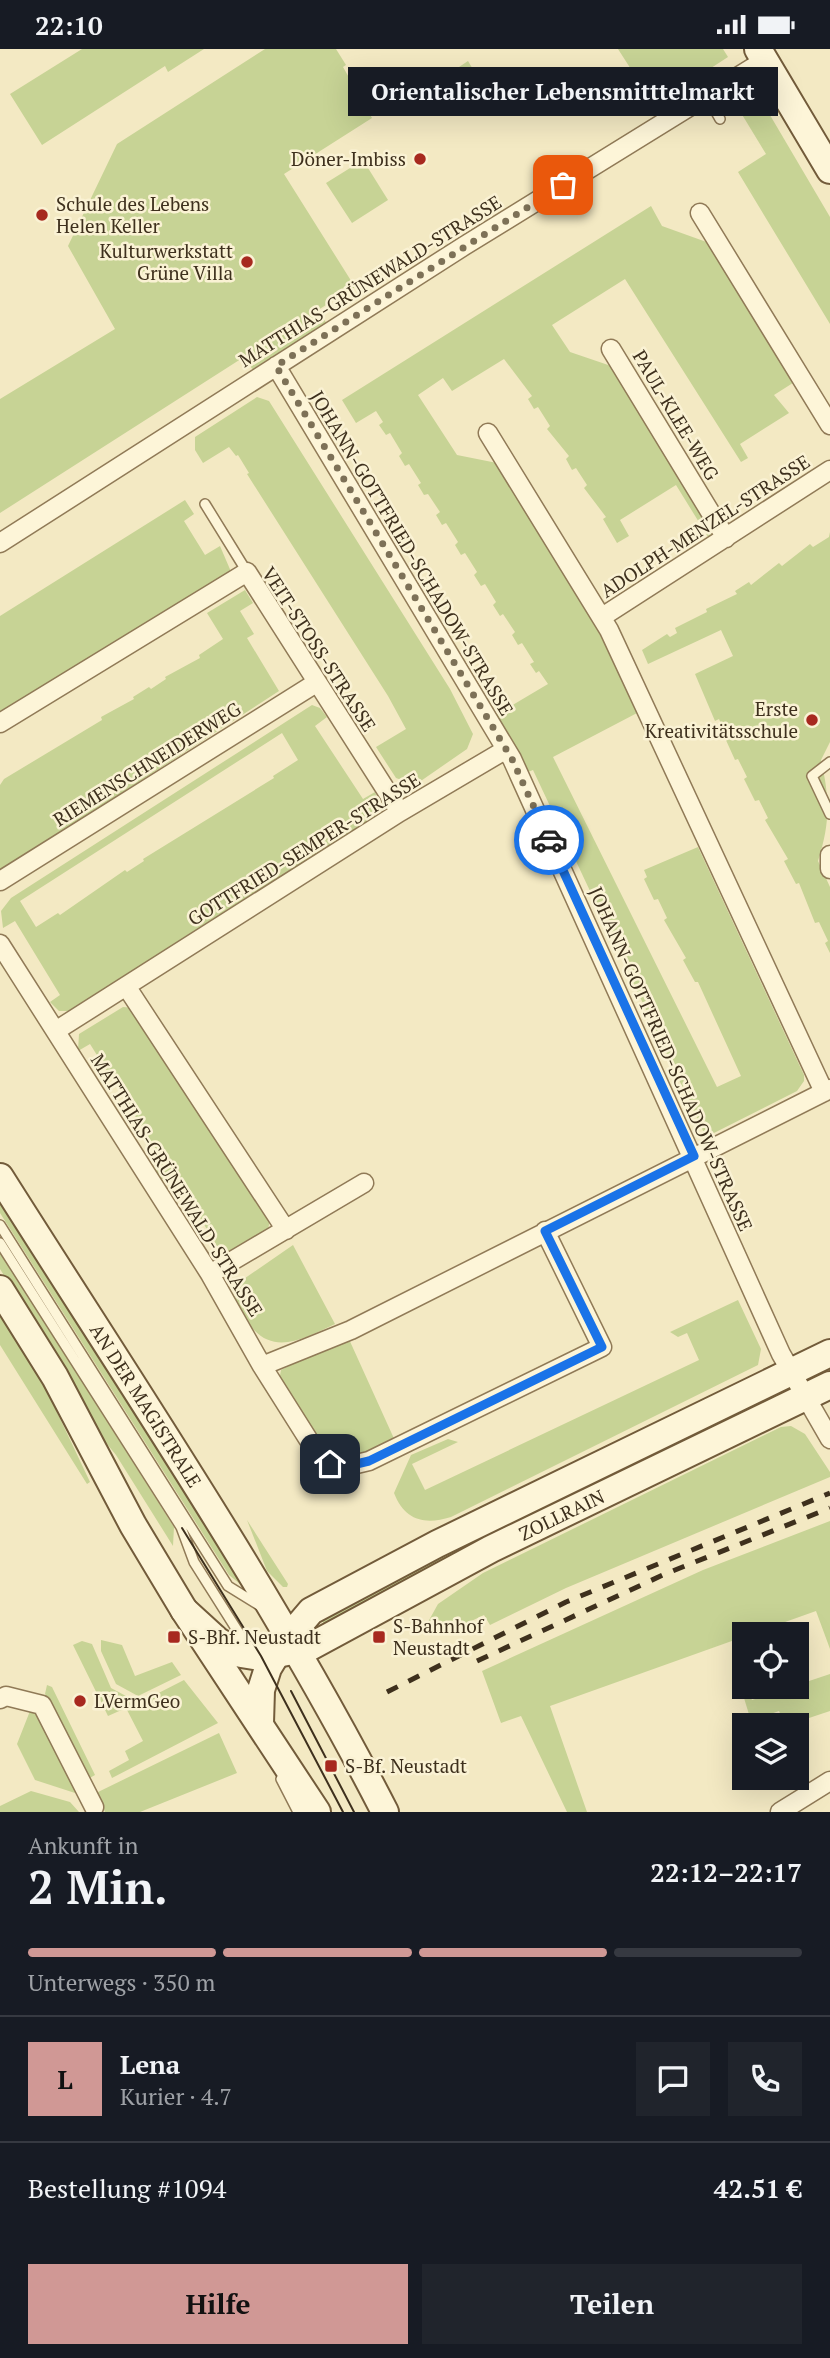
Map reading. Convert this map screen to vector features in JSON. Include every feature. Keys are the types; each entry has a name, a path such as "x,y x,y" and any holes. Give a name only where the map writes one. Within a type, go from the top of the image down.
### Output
{"main road":[{"path":"762,54 830,170"},
{"name":"AN DER MAGISTRALE","path":"0,1177 272,1609 276,1655 385,1812"},
{"path":"0,1289 55,1377 133,1525 184,1610 317,1812"},
{"name":"ZOLLRAIN","path":"276,1655 311,1611 425,1550 830,1353"},
{"name":"ZOLLRAIN","path":"276,1655 327,1640 491,1549 830,1385"},
{"path":"272,1609 311,1611"},
{"path":"184,1610 218,1641 241,1654 276,1655 260,1723"}],"street":[{"name":"MATTHIAS-GRÜNEWALD-STRASSE","path":"0,543 276,366 707,96 762,54"},
{"path":"700,213 830,425"},
{"name":"PAUL-KLEE-WEG","path":"611,349 726,538"},
{"name":"JOHANN-GOTTFRIED-SCHADOW-STRASSE","path":"276,366 505,750 694,1156 791,1372 830,1439"},
{"path":"262,1366 351,1330 827,1090 640,691 602,617 488,433"},
{"name":"ADOLPH-MENZEL-STRASSE","path":"602,617 830,470"},
{"name":"VEIT-STOSS-STRASSE","path":"0,723 247,572 400,812"},
{"name":"RIEMENSCHNEIDERWEG","path":"0,881 316,683"},
{"name":"GOTTFRIED-SEMPER-STRASSE","path":"57,1030 400,812 505,750"},
{"path":"830,855 830,869"},
{"name":"MATTHIAS-GRÜNEWALD-STRASSE","path":"0,944 210,1274 314,1450 330,1464 344,1467 369,1461 602,1347 545,1231"},
{"path":"126,986 286,1230"},
{"path":"210,1274 364,1184"},
{"path":"0,1699 6,1696 42,1705 94,1807"},
{"path":"780,1812 809,1805 830,1781"}],"lane":[{"path":"707,96 720,119"},
{"path":"205,504 247,572"},
{"path":"830,762 813,776 830,814"},
{"path":"0,1225 228,1586 244,1598 272,1609"},
{"path":"0,1243 182,1528"},
{"path":"15,1265 181,1527 194,1562 276,1655"},
{"path":"278,1750 281,1780 298,1812"}],"green space":[{"path":"82,49 204,49 168,72 165,66 42,145 10,94"},
{"path":"265,49 336,49 346,65 343,67 372,118 284,174 355,287 318,310 327,324 253,370 244,357 0,513 0,399 115,329 68,246 117,144"},
{"path":"618,49 723,49 728,57 654,105"},
{"path":"468,61 480,81 461,93 450,73"},
{"path":"750,93 760,98 830,217 830,324 738,172 766,154 738,108 727,115 723,106 741,94"},
{"path":"363,160 388,200 352,223 326,183"},
{"path":"651,206 662,226 712,244 796,381 774,395 789,413 740,444 748,458 741,462 625,279 552,325 570,352 617,368 719,534 710,540 676,485 620,520 629,536 617,543 603,519 606,517 584,488 587,485 576,468 572,470 566,459 569,456 547,429 550,426 538,407 534,409 528,399 532,396 504,359 452,391 443,378 418,395 457,455 502,464 578,591 639,712 553,757 717,1087 741,1076 698,982 695,982 683,960 686,958 664,920 667,918 658,899 654,900 644,879 647,877 644,870 698,847 804,1075 804,1081 797,1091 706,1137 533,770 523,774 494,716 548,684 530,664 534,662 522,643 518,645 512,635 515,632 493,605 496,602 485,584 481,586 474,575 477,572 465,553 461,555 455,545 458,542 446,523 442,525 436,515 440,512 428,494 424,495 418,485 421,483 409,464 405,466 399,456 402,453 390,433 386,435 379,425 383,422 376,411 356,423 342,400"},
{"path":"257,397 269,401 450,689 473,734 467,749 415,785 396,778 376,747 406,729 388,696 247,474 249,473 238,455 229,447 203,463 195,450 195,437"},
{"path":"185,500 194,514 184,521 205,555 220,546 232,574 0,716 0,616"},
{"path":"830,532 830,742 821,760 827,811 825,835 818,861 830,887 830,953 825,943 828,941 819,922 815,923 799,883 796,884 784,861 788,859 765,820 768,818 759,800 755,801 744,779 747,777 738,759 735,760 719,719 715,721 695,674 733,656 721,630 648,664 642,650 667,634 670,637 677,633 675,628 737,594 735,591 749,582 751,585 779,563 782,566 810,544 813,547 829,537"},
{"path":"245,590 253,603 240,611 254,634 247,638 279,691 0,872 0,785 4,779 102,720 101,717 134,699 133,697 149,687 151,689 166,679 165,677 200,658 199,655 223,639 207,613"},
{"path":"312,705 320,708 327,717 315,726 363,799 375,792 380,806 377,817 70,1011 59,1011 50,1002 60,995 15,921 3,928 1,911 11,898","holes":["282,733 298,760 273,776 274,778 143,859 144,861 127,872 125,870 60,915 58,913 36,927 20,901"]},
{"path":"123,1007 134,1008 270,1219 268,1230 229,1254 211,1248 216,1244 173,1174 159,1181 152,1170 164,1162 90,1044 78,1051 79,1034"},
{"path":"0,1193 250,1592 229,1575 0,1213"},
{"path":"293,1245 335,1324 299,1339 277,1342 256,1332 247,1321 237,1304 235,1285"},
{"path":"0,1252 174,1527 173,1546 116,1455 98,1433 63,1369 0,1269"},
{"path":"738,1300 761,1349 758,1365 451,1517 433,1521 417,1519 404,1510 399,1502 394,1493 411,1455 448,1439 458,1442 412,1464 425,1490 699,1360 687,1333 678,1337 670,1332"},
{"path":"0,1315 47,1391 90,1482 87,1484 0,1345"},
{"path":"348,1337 396,1443 343,1460 321,1450 278,1387 281,1370"},
{"path":"756,1399 760,1408 326,1627 322,1621 396,1578"},
{"path":"791,1426 805,1434 830,1472 830,1477 566,1588 490,1625 484,1615 444,1634 435,1635 428,1622 438,1604 483,1573 781,1427"},
{"path":"247,1520 288,1584 287,1587 283,1587 267,1571"},
{"path":"830,1521 830,1649 816,1611 785,1622 732,1622 732,1641 550,1706 587,1812 567,1812 521,1716 501,1723 482,1671 703,1570"},
{"path":"101,1640 122,1645 135,1676 172,1662 181,1675 138,1696 116,1684 101,1651"},
{"path":"82,1641 92,1644 111,1688 139,1703 184,1680 218,1723 112,1778 109,1771 129,1760 125,1751 143,1741 126,1708 108,1716 73,1645"},
{"path":"830,1674 830,1711 809,1718 809,1713 749,1713 744,1699 809,1699 809,1681"},
{"path":"47,1685 52,1687 95,1775 88,1779 45,1694"},
{"path":"30,1711 40,1714 77,1791 75,1793 35,1780 17,1744"},
{"path":"219,1733 237,1773 140,1812 105,1812 96,1793"},
{"path":"31,1791 70,1802 79,1812 0,1812 0,1806"}],"tram line":[{"path":"182,1528 261,1656 343,1812"},
{"path":"291,1691 354,1812"}],"railway":[{"path":"387,1692 566,1602 830,1493"},
{"path":"477,1661 665,1574 830,1508"}],"way so far":[{"path":"549,840 512,759 276,366 563,185"}],"place":[{"name":"Döner-Imbiss","path":"420,159"},
{"name":"Orientalischer Lebensmitttelmarkt","path":"563,185"},
{"name":"Schule des Lebens Helen Keller","path":"42,215"},
{"name":"Kulturwerkstatt Grüne Villa","path":"247,262"},
{"name":"Erste Kreativitätsschule","path":"812,720"},
{"name":"S-Bhf. Neustadt","path":"174,1637"},
{"name":"S-Bahnhof Neustadt","path":"379,1637"},
{"name":"LVermGeo","path":"80,1701"},
{"name":"S-Bf. Neustadt","path":"331,1766"}],"route":[{"path":"330,1464 344,1467 369,1461 602,1347 545,1231 694,1156 549,840"}]}
